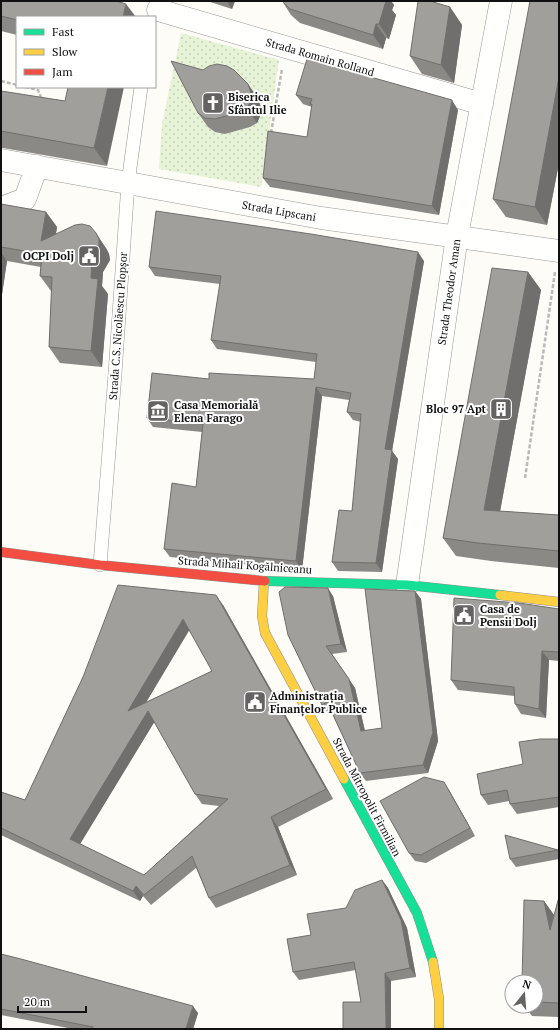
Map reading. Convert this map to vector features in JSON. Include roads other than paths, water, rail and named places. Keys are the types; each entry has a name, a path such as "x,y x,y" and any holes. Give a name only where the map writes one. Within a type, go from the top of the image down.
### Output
{"street":[{"name":"Strada Theodor Aman","path":"407,585 457,236 501,1"},
{"name":"Strada Romain Rolland","path":"158,11 482,104"},
{"name":"Strada Lipscani","path":"1,160 320,218 559,251"},
{"path":"1,208 25,199 37,166"},
{"name":"Strada Mihail Kogălniceanu","path":"1,552 100,565 264,581 407,585 559,602"},
{"name":"Strada Mitropolit Firmilian","path":"264,581 262,616 265,633 417,913 429,946 437,981 440,1029"}],"lane":[{"name":"Strada C.S. Nicolăescu Plopșor","path":"100,565 128,183 142,88"}],"place":[{"name":"Biserica Sfântul Ilie","path":"213,103"},
{"name":"OCPI Dolj","path":"89,256"},
{"name":"Bloc 97 Apt","path":"501,409"},
{"name":"Casa Memorială Elena Farago","path":"158,411"},
{"name":"Casa de Pensii Dolj","path":"464,615"},
{"name":"Administrația Finanțelor Publice","path":"255,702"}]}
